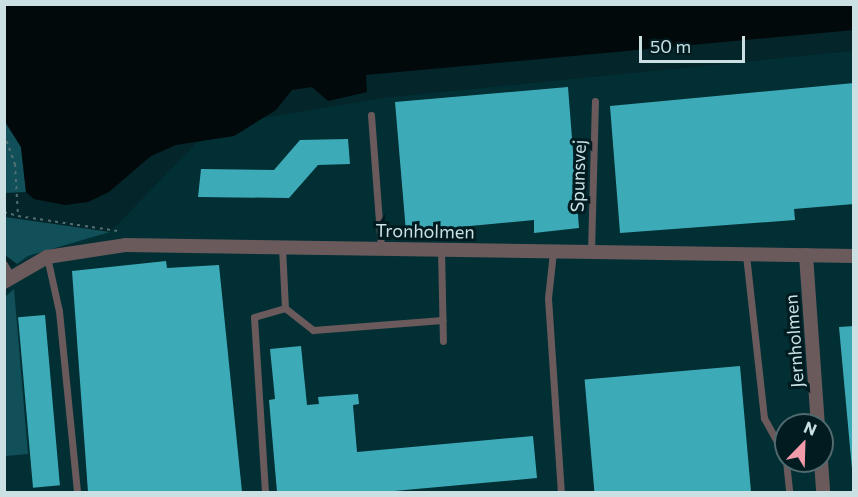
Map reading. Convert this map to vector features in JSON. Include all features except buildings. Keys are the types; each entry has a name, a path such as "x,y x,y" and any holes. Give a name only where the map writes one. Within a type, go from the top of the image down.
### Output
{"street":[{"name":"Tronholmen","path":"8,280 47,257 125,245 381,247 854,256"},
{"name":"Jernholmen","path":"806,255 818,413"},
{"path":"822,473 823,492"}],"lane":[{"name":"Spunsvej","path":"591,252 595,101"},
{"path":"371,115 381,247"},
{"path":"282,247 285,308 313,330 443,320"},
{"path":"441,249 443,340"},
{"path":"553,252 548,298 561,492"},
{"path":"746,255 764,418 774,437"},
{"path":"47,257 60,311 77,492"},
{"path":"4,264 8,280"},
{"path":"264,492 254,317 285,308"},
{"path":"787,473 789,492"}],"path":[{"path":"4,134 15,164 18,216"},
{"path":"4,212 119,231 125,245"}],"shaded area":[{"path":"5,4 853,4 854,30 366,75 367,92 328,101 312,87 292,90 276,110 234,136 176,145 151,156 109,192 88,202 65,205 34,199 26,192 21,147 5,121"},
{"path":"853,51 853,492 5,492 4,273 28,256 110,232 213,126 392,97"},
{"path":"4,121 21,147 26,192 5,193"},
{"path":"5,217 110,232 28,256 17,264 5,255"},
{"path":"14,289 28,454 5,456 5,297"}]}
